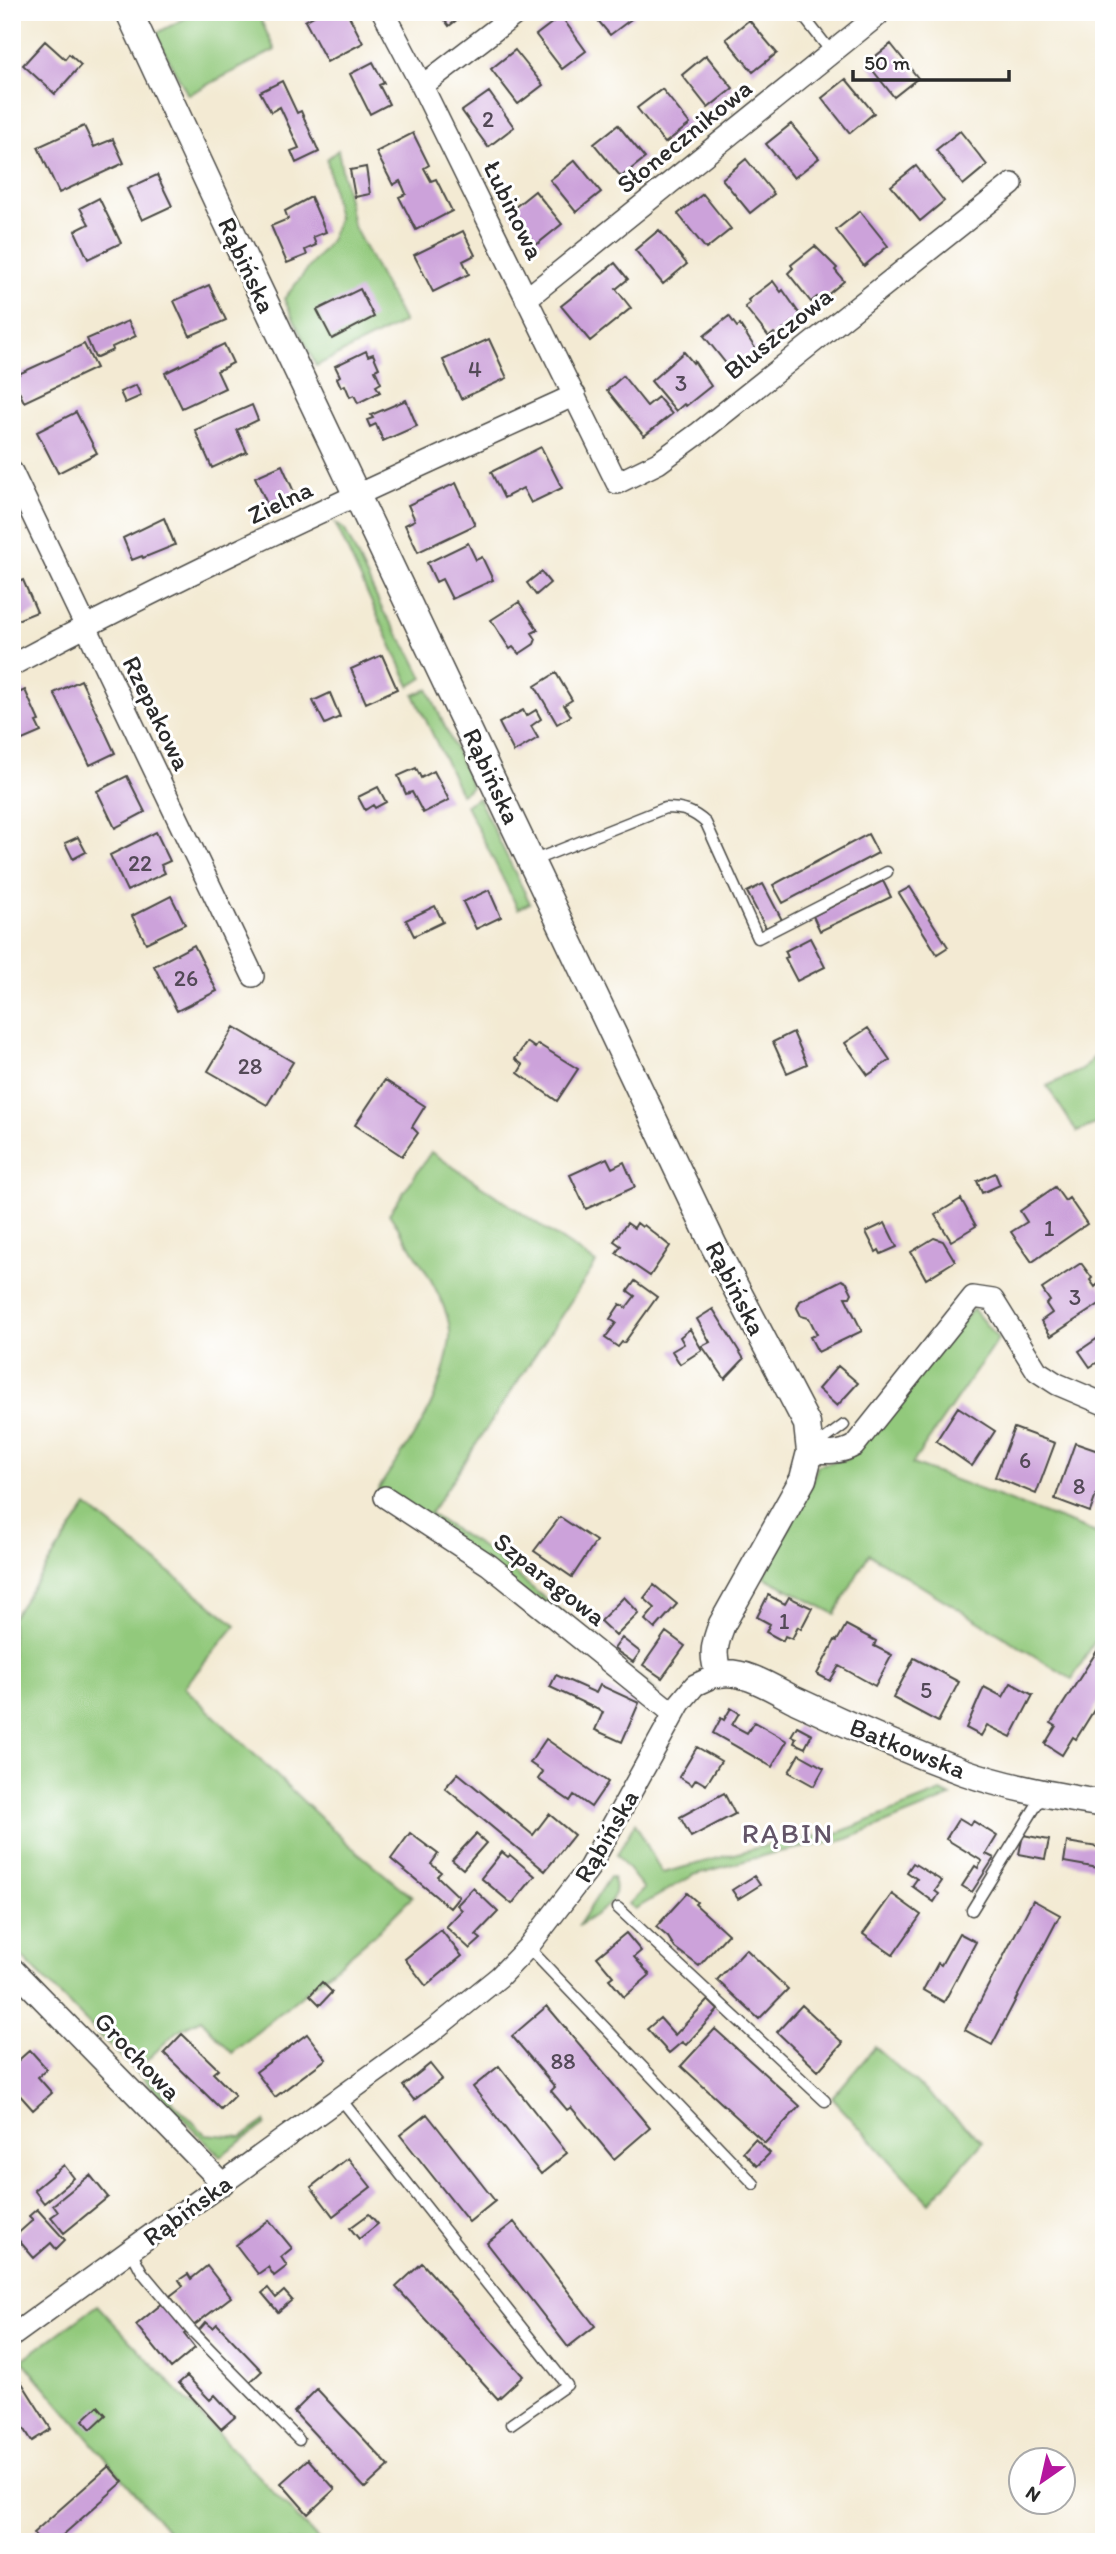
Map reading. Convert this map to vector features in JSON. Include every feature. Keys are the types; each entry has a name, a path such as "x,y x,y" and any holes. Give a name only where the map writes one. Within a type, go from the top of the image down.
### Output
{"street":[{"name":"Rąbińska","path":"129,12 725,1268 807,1424 810,1446"},
{"name":"Łubinowa","path":"383,12 593,433"},
{"path":"422,86 518,12"},
{"name":"Słonecznikowa","path":"526,299 877,16"},
{"name":"Bluszczowa","path":"593,433 617,483 658,463 1012,184"},
{"name":"Zielna","path":"12,664 84,626 575,395"},
{"name":"Rzepakowa","path":"12,472 253,976"},
{"path":"719,1674 713,1660 722,1624 803,1479 810,1446 830,1453 845,1451 854,1446 973,1297 993,1300 1037,1371 1057,1384 1104,1404"},
{"name":"Szparagowa","path":"385,1497 489,1565 674,1714"},
{"name":"Batkowska","path":"719,1674 727,1672 754,1680 843,1723 966,1773 1044,1793 1104,1804"},
{"name":"Rąbińska","path":"12,2336 468,2005 528,1947 589,1868 688,1691 704,1679 719,1674"},
{"name":"Grochowa","path":"12,1968 223,2184"}],"lane":[{"path":"800,12 832,52"},
{"path":"532,861 665,808 682,808 696,814 706,823 758,938 887,872"},
{"path":"810,1446 825,1439 844,1424"},
{"path":"972,1910 1044,1793"},
{"path":"618,1908 825,2101"},
{"path":"528,1947 754,2184"},
{"path":"340,2098 567,2385 511,2424"},
{"path":"131,2250 142,2272 190,2329 299,2440"}],"green space":[{"path":"197,12 257,12 275,50 188,95 155,34"},
{"path":"338,150 353,225 404,322 316,366 284,299 330,241 338,220 327,159"},
{"path":"335,523 345,530 383,611 423,678 410,686"},
{"path":"428,689 472,787 461,794 414,695"},
{"path":"478,798 530,903 518,909 466,805"},
{"path":"1104,1047 1104,1120 1077,1132 1047,1086 1082,1070"},
{"path":"431,1152 596,1263 430,1514 485,1549 659,1693 477,1567 373,1499 427,1413 442,1376 449,1346 449,1324 437,1291 389,1214"},
{"path":"973,1309 998,1339 912,1464 1104,1536 1104,1626 1072,1679 869,1554 835,1614 764,1577 818,1465 847,1459"},
{"path":"87,1506 236,1625 184,1687 349,1845 412,1897 374,1935 232,2053 201,2019 177,2031 139,2068 205,2134 242,2137 265,2121 266,2124 220,2156 12,1947 12,1618"},
{"path":"941,1792 951,1797 845,1840 773,1853 694,1875 635,1909 629,1904 644,1889 617,1855 635,1823 662,1873 768,1845 840,1832"},
{"path":"610,1877 613,1877 615,1887 611,1901 600,1912 578,1926"},
{"path":"875,2047 983,2142 929,2203 832,2098"},
{"path":"97,2305 320,2542 177,2542 22,2360"}],"building":[{"path":"321,12 347,12 363,43 327,62 305,21"},
{"path":"439,12 467,12 449,26"},
{"path":"591,12 631,12 634,17 610,35"},
{"path":"561,16 586,51 562,69 536,35"},
{"path":"749,20 777,53 753,72 726,39"},
{"path":"45,41 65,59 69,54 81,65 55,94 23,65"},
{"path":"891,44 918,78 894,97 867,63"},
{"path":"515,50 543,85 518,104 491,69"},
{"path":"706,55 733,88 708,108 682,75"},
{"path":"373,62 384,83 379,85 389,104 370,114 350,74"},
{"path":"846,79 874,113 850,133 822,98"},
{"path":"282,81 297,113 301,111 319,152 296,163 291,151 299,148 280,107 271,112 260,92"},
{"path":"662,89 690,124 665,143 637,108"},
{"path":"489,92 514,127 488,147 462,111"},
{"path":"791,124 819,158 794,178 766,144"},
{"path":"618,125 645,158 621,177 594,144"},
{"path":"84,126 94,147 113,139 124,163 59,193 38,147"},
{"path":"960,131 987,165 963,185 936,150"},
{"path":"413,133 429,165 424,168 431,181 436,179 452,211 416,230 399,197 406,194 400,181 393,185 376,152"},
{"path":"746,159 774,194 750,213 722,179"},
{"path":"575,160 601,192 576,212 550,180"},
{"path":"916,166 944,201 920,221 891,186"},
{"path":"366,167 370,194 355,197 350,170"},
{"path":"157,175 172,206 142,220 127,189"},
{"path":"535,191 562,224 536,245 509,212"},
{"path":"703,194 731,229 706,249 678,214"},
{"path":"311,197 326,232 313,237 316,245 305,250 307,255 287,263 271,226 288,219 285,211"},
{"path":"99,198 121,243 88,259 75,231 89,224 80,208"},
{"path":"860,211 888,246 864,266 836,230"},
{"path":"659,230 687,264 663,284 635,250"},
{"path":"463,231 475,255 463,261 469,274 433,292 414,255"},
{"path":"815,246 837,268 835,270 844,281 820,301 817,297 811,302 788,273 793,268 791,265"},
{"path":"615,263 628,279 616,289 631,308 590,341 561,306"},
{"path":"773,281 781,292 783,290 801,316 776,335 774,333 769,337 745,307 750,303 748,300"},
{"path":"209,285 226,320 190,336 174,301"},
{"path":"360,289 374,317 332,339 317,310"},
{"path":"729,316 737,327 740,325 757,351 732,371 704,336"},
{"path":"128,321 136,336 95,358 87,339"},
{"path":"489,339 507,378 461,399 443,360"},
{"path":"84,344 96,368 24,402 12,377"},
{"path":"224,344 233,363 217,371 225,388 182,408 165,373"},
{"path":"366,351 368,356 373,354 379,368 375,370 381,383 376,386 380,392 358,403 354,395 350,397 345,385 341,387 335,366"},
{"path":"684,352 693,363 694,361 711,386 676,411 651,381"},
{"path":"623,376 647,406 658,397 672,414 644,436 607,390"},
{"path":"136,385 141,396 125,403 120,392"},
{"path":"406,400 417,426 383,441 376,424 370,427 367,420 373,418 371,415"},
{"path":"252,405 258,420 237,430 247,452 212,468 195,430"},
{"path":"76,412 97,453 58,473 37,432"},
{"path":"541,447 562,488 531,503 523,488 504,498 491,472"},
{"path":"282,465 295,494 268,506 255,477"},
{"path":"456,483 475,525 418,552 405,525 415,520 408,505"},
{"path":"164,518 175,545 132,560 123,538"},
{"path":"468,543 476,560 482,557 493,580 452,599 442,579 436,582 427,563"},
{"path":"541,572 550,583 536,595 527,583"},
{"path":"23,580 37,612 12,622 12,585"},
{"path":"519,602 538,630 532,633 536,639 534,644 519,654 513,647 510,649 491,620"},
{"path":"382,655 397,689 366,703 351,669"},
{"path":"556,673 572,700 564,705 571,716 557,724 535,686"},
{"path":"81,680 115,753 90,765 54,693"},
{"path":"25,690 41,732 20,741 14,729 12,730 12,696"},
{"path":"330,693 340,717 325,724 313,701"},
{"path":"523,710 526,716 536,710 541,719 531,726 538,738 514,752 499,723"},
{"path":"416,768 421,778 434,771 449,800 423,813 412,792 406,794 398,776"},
{"path":"127,776 145,812 115,828 97,791"},
{"path":"378,787 386,802 365,810 358,797"},
{"path":"156,832 170,861 161,865 165,873 127,891 110,855"},
{"path":"868,834 878,853 783,903 773,885"},
{"path":"78,837 86,852 73,859 65,843"},
{"path":"883,881 891,897 820,931 813,916"},
{"path":"763,884 782,920 766,928 747,892"},
{"path":"910,887 948,947 937,954 899,893"},
{"path":"489,890 501,917 476,929 463,902"},
{"path":"171,896 185,924 146,943 132,916"},
{"path":"435,906 443,922 414,936 406,920"},
{"path":"810,938 825,967 797,981 785,958 788,957 785,951"},
{"path":"194,945 217,991 177,1011 154,966"},
{"path":"234,1027 293,1062 267,1105 208,1071"},
{"path":"868,1028 890,1060 868,1075 845,1043"},
{"path":"793,1032 807,1064 787,1073 773,1042"},
{"path":"527,1042 535,1048 538,1044 578,1069 557,1101 518,1073 523,1065 515,1059"},
{"path":"385,1080 425,1106 412,1127 418,1133 402,1156 355,1125"},
{"path":"607,1158 612,1168 624,1162 635,1187 586,1209 570,1175"},
{"path":"995,1173 1000,1185 982,1193 977,1181"},
{"path":"1055,1187 1065,1201 1069,1198 1087,1224 1032,1262 1011,1232 1027,1222 1020,1211"},
{"path":"961,1199 976,1226 951,1241 935,1215"},
{"path":"627,1223 634,1228 637,1223 642,1227 644,1225 670,1246 650,1276 616,1253 621,1246 614,1241"},
{"path":"885,1223 897,1247 881,1254 879,1250 876,1252 866,1232"},
{"path":"934,1238 943,1241 955,1261 926,1279 911,1252"},
{"path":"1081,1263 1095,1287 1098,1284 1104,1294 1104,1301 1051,1336 1041,1321 1052,1313 1046,1304 1050,1301 1042,1289"},
{"path":"842,1280 847,1283 852,1293 850,1297 845,1297 862,1331 818,1352 810,1337 817,1334 809,1318 801,1316 797,1308 800,1301"},
{"path":"635,1281 657,1297 624,1343 618,1347 605,1338 616,1323 610,1319 620,1304 626,1308 635,1296 628,1291"},
{"path":"713,1309 744,1359 725,1379 702,1346 710,1342 697,1319"},
{"path":"690,1329 702,1350 680,1364 672,1351 684,1344 680,1337"},
{"path":"1104,1334 1104,1364 1101,1360 1090,1367 1079,1351"},
{"path":"838,1366 858,1383 837,1406 818,1389"},
{"path":"958,1407 995,1431 972,1466 936,1441"},
{"path":"1014,1428 1055,1443 1036,1494 995,1477"},
{"path":"1075,1443 1104,1453 1104,1473 1090,1512 1055,1499"},
{"path":"560,1517 596,1541 572,1577 534,1551"},
{"path":"654,1585 677,1604 655,1629 645,1620 655,1608 644,1598"},
{"path":"768,1595 785,1604 789,1597 812,1608 801,1629 798,1627 792,1639 785,1636 783,1641 766,1632 770,1624 757,1617"},
{"path":"624,1597 639,1613 616,1636 600,1621"},
{"path":"846,1625 876,1641 874,1646 892,1655 875,1686 839,1666 830,1681 817,1674"},
{"path":"666,1632 685,1646 662,1678 643,1665"},
{"path":"622,1638 640,1652 633,1662 614,1649"},
{"path":"1104,1640 1104,1694 1076,1739 1073,1737 1062,1755 1045,1744 1056,1726 1051,1723"},
{"path":"914,1658 959,1682 938,1722 893,1698"},
{"path":"556,1675 596,1693 600,1685 639,1703 622,1742 595,1730 603,1712 550,1687"},
{"path":"1011,1683 1033,1695 1011,1737 987,1725 981,1736 966,1728 984,1687 1003,1697"},
{"path":"731,1708 739,1713 732,1725 747,1733 754,1722 787,1741 772,1767 713,1733 721,1718 724,1720"},
{"path":"797,1726 812,1734 805,1748 794,1743 796,1738 791,1736"},
{"path":"546,1739 608,1782 591,1807 574,1795 570,1801 538,1779 543,1772 530,1763"},
{"path":"697,1747 721,1761 706,1785 696,1779 692,1785 679,1777"},
{"path":"799,1754 824,1768 814,1786 789,1772"},
{"path":"458,1773 533,1835 549,1814 574,1835 545,1871 445,1788"},
{"path":"724,1793 735,1814 691,1837 680,1817"},
{"path":"959,1818 971,1825 973,1821 997,1836 986,1854 994,1858 972,1892 962,1886 975,1866 978,1868 982,1861 946,1839"},
{"path":"410,1833 438,1854 431,1864 441,1872 437,1876 459,1897 450,1908 391,1859"},
{"path":"476,1834 486,1843 463,1869 452,1860"},
{"path":"1023,1835 1049,1840 1045,1859 1019,1854"},
{"path":"1067,1842 1104,1848 1104,1869 1064,1862"},
{"path":"502,1852 508,1857 510,1855 535,1876 512,1904 481,1878"},
{"path":"913,1863 942,1881 935,1891 939,1894 934,1902 912,1886 917,1879 907,1872"},
{"path":"754,1876 760,1885 738,1899 732,1890"},
{"path":"473,1888 498,1912 476,1935 481,1939 470,1949 446,1927 462,1910 457,1905"},
{"path":"687,1893 697,1902 695,1904 728,1934 699,1966 675,1948 668,1937 656,1927"},
{"path":"892,1894 921,1915 893,1955 863,1934"},
{"path":"1033,1900 1060,1915 992,2045 965,2030"},
{"path":"441,1930 462,1956 426,1986 405,1959"},
{"path":"626,1933 641,1951 634,1957 650,1975 624,1997 609,1979 613,1976 597,1957"},
{"path":"959,1933 976,1942 944,2002 923,1990"},
{"path":"746,1949 788,1989 759,2019 717,1980"},
{"path":"322,1982 332,1992 320,2005 310,1995"},
{"path":"708,2000 718,2010 686,2045 682,2042 669,2053 647,2029 660,2018 675,2035"},
{"path":"802,2005 843,2043 818,2071 777,2032"},
{"path":"547,2006 650,2128 614,2159 571,2107 567,2110 551,2091 555,2087 512,2036"},
{"path":"715,2029 800,2106 765,2143 681,2066"},
{"path":"182,2034 218,2069 213,2073 235,2095 221,2109 164,2053"},
{"path":"307,2034 326,2059 275,2097 256,2072"},
{"path":"30,2050 47,2069 38,2077 52,2093 33,2110 17,2092 12,2097 12,2066"},
{"path":"430,2064 442,2079 414,2100 403,2086"},
{"path":"499,2066 567,2153 541,2174 473,2087"},
{"path":"427,2114 495,2201 469,2222 400,2135"},
{"path":"755,2139 770,2153 757,2166 743,2152"},
{"path":"348,2158 371,2187 333,2216 311,2187"},
{"path":"64,2165 74,2178 44,2203 34,2190"},
{"path":"90,2175 108,2197 64,2233 51,2217 58,2212 53,2205"},
{"path":"37,2209 65,2240 56,2249 51,2243 34,2258 15,2236 33,2220 29,2216"},
{"path":"369,2214 378,2224 359,2239 350,2228"},
{"path":"269,2220 292,2248 281,2257 287,2266 274,2276 268,2267 258,2274 236,2245"},
{"path":"514,2222 595,2326 568,2347 487,2243"},
{"path":"422,2263 523,2376 498,2399 396,2287"},
{"path":"207,2266 231,2297 193,2326 170,2296 183,2286 179,2280 188,2274 191,2279"},
{"path":"268,2288 276,2298 284,2291 292,2300 278,2312 262,2293"},
{"path":"163,2303 187,2332 184,2334 195,2348 171,2368 136,2325"},
{"path":"206,2322 213,2328 217,2324 262,2371 249,2383 199,2330"},
{"path":"187,2376 210,2400 215,2395 235,2417 221,2429 179,2383"},
{"path":"22,2383 51,2429 32,2441 20,2422 12,2427 12,2390"},
{"path":"317,2389 389,2466 365,2488 294,2412"},
{"path":"98,2406 106,2415 91,2429 83,2420"},
{"path":"308,2459 335,2489 308,2514 281,2483"},
{"path":"109,2466 123,2482 55,2542 41,2542 33,2533"}],"district":[{"name":"RĄBIN","path":"788,1833"}]}
